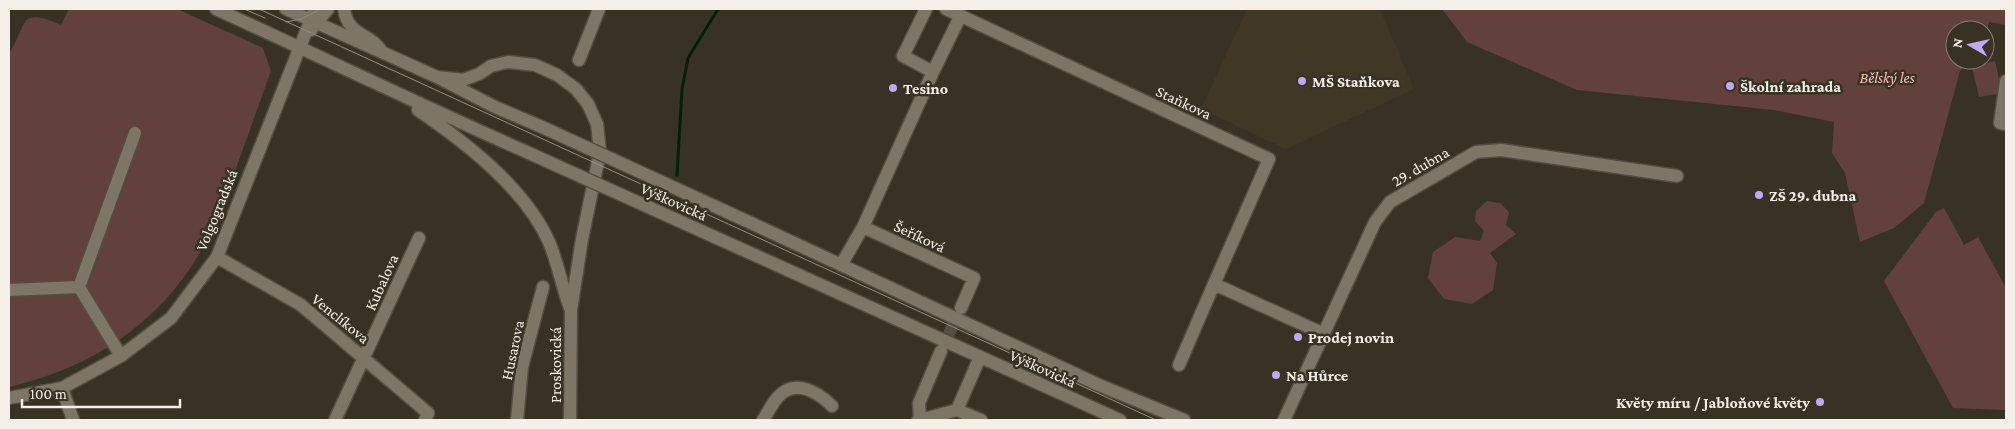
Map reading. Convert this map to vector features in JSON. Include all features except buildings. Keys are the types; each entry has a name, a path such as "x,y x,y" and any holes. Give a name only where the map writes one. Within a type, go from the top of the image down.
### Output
{"street":[{"name":"Výškovická","path":"216,9 299,46 382,87 1120,420"},
{"name":"Výškovická","path":"286,9 314,17 495,107 751,223 1099,385 1184,420"},
{"path":"286,9 298,9"},
{"name":"Volgogradská","path":"9,398 62,388 122,356 170,318 217,257 299,46 314,17 328,9"},
{"path":"344,9 347,22 352,28 359,35 374,41 382,52"},
{"path":"579,60 599,9"},
{"path":"926,9 902,56 933,72"},
{"name":"Staňkova","path":"946,9 1269,159 1179,365"},
{"path":"841,265 863,227 960,17 963,18"},
{"path":"437,77 457,80 479,74 492,66 508,62 526,63 540,67 569,82 583,97 593,113 600,134 600,152 582,239 571,310"},
{"path":"479,74 475,82 476,91 495,107"},
{"path":"2006,81 2000,123 2006,124"},
{"path":"382,87 438,124 467,147 490,167 524,202 548,241 571,310"},
{"path":"79,287 135,133"},
{"name":"29. dubna","path":"1284,420 1375,222 1390,202 1476,152 1501,150 1677,176"},
{"name":"Šeříková","path":"863,227 974,278 961,308"},
{"name":"Kubalova","path":"335,420 418,238"},
{"name":"Venclíkova","path":"217,257 301,305 428,412 425,420"},
{"path":"1214,284 1324,334"},
{"path":"9,290 79,287"},
{"path":"79,287 122,356"},
{"name":"Husarova","path":"517,420 522,367 543,287"},
{"name":"Proskovická","path":"570,420 571,310"},
{"path":"941,351 919,403 919,420 957,410 981,420"},
{"path":"957,410 980,357"},
{"path":"763,420 778,396 788,389 798,387 813,390 832,406"},
{"path":"62,388 73,420"}],"shaded area":[{"path":"1247,9 1380,9 1414,89 1286,149 1201,109"}],"green space":[{"path":"69,9 177,9 263,48 271,71 218,218 198,256 179,284 157,309 132,331 105,349 75,365 9,387 9,54 22,27 30,18 37,17 61,25"},
{"name":"Bělský les","path":"1442,9 2006,9 2006,25 1995,23 1995,20 1945,20 1945,70 1961,70 1924,203 1894,228 1860,242 1845,173 1832,153 1834,122 1774,110 1577,90 1467,42"},
{"path":"1995,61 2002,93 1979,97 1973,70 1995,70"},
{"path":"1487,201 1500,203 1509,212 1506,225 1516,234 1490,253 1497,263 1493,290 1472,304 1444,299 1428,278 1433,252 1455,237 1480,241 1484,231 1475,221 1476,211"},
{"path":"1944,208 1964,245 1978,237 2006,288 2006,410 1953,408 1884,281 1936,212"}],"waterway":[{"path":"677,175 682,89 688,58 718,9"}],"tunnel":[{"path":"941,351 960,310"}],"tram line":[{"path":"244,9 265,18"},
{"path":"259,9 1156,420"},
{"path":"286,22 301,19 321,9"}],"place":[{"name":"MŠ Staňkova","path":"1302,81"},
{"name":"Školní zahrada","path":"1730,86"},
{"name":"Tesino","path":"893,88"},
{"name":"ZŠ 29. dubna","path":"1759,195"},
{"name":"Prodej novin","path":"1298,337"},
{"name":"Na Hůrce","path":"1276,375"},
{"name":"Květy míru / Jabloňové květy","path":"1820,402"}]}
